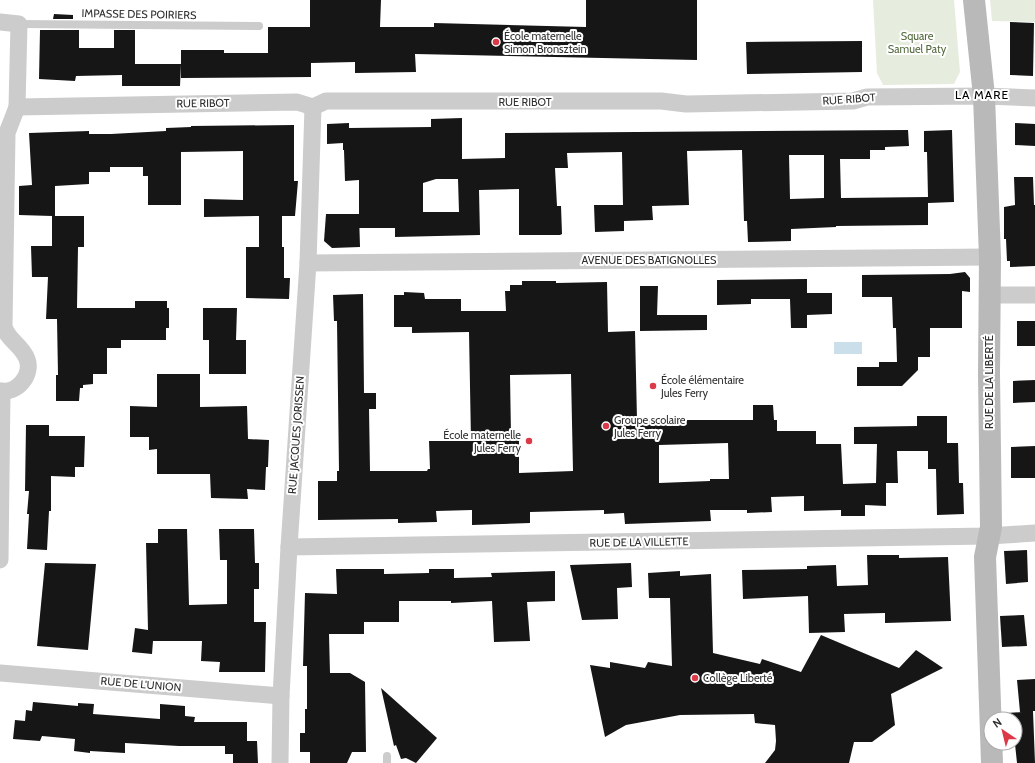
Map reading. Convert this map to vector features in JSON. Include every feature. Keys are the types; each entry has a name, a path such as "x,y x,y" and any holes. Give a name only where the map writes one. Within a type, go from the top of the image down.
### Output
{"street":[{"name":"RUE DE LA LIBERTÉ","path":"974,0 984,96 990,257 988,295 990,527 985,557 992,763"},
{"path":"0,22 19,24 17,107 4,133 4,326 6,340 20,346 28,359 27,375 22,383 10,391 1,391 0,560"},
{"name":"RUE RIBOT","path":"17,107 297,102 313,107 326,101 661,101 686,104 853,101 867,97 984,96 1035,98"},
{"name":"RUE JACQUES JORISSEN","path":"280,763 281,696 289,548 308,263 313,107"},
{"name":"AVENUE DES BATIGNOLLES","path":"308,263 990,257"},
{"path":"988,295 1035,295"},
{"name":"RUE DE LA VILLETTE","path":"289,548 989,536 1035,533"},
{"name":"RUE DE L'UNION","path":"0,673 281,696"}],"lane":[{"name":"IMPASSE DES POIRIERS","path":"19,24 259,26"}],"green space":[{"name":"Square Samuel Paty","path":"873,0 954,0 960,72 954,84 883,85 877,73"},
{"path":"990,0 1035,0 1035,22 992,21"}],"water":[{"path":"834,342 862,342 862,354 834,354"}],"building":[{"path":"310,0 381,0 380,27 434,27 434,23 586,27 586,0 697,0 697,60 415,54 416,72 355,73 355,62 311,63 311,77 181,78 181,50 224,50 224,53 268,53 268,27 310,27"},
{"path":"54,14 73,15 73,19 53,19"},
{"path":"1010,22 1034,23 1033,76 1010,75"},
{"path":"40,30 79,30 79,48 114,48 114,30 135,30 135,64 181,64 180,86 122,86 122,75 76,76 75,81 39,79"},
{"path":"862,41 862,72 747,74 746,42"},
{"path":"462,118 462,159 505,158 505,133 908,130 909,146 885,147 885,150 870,150 870,159 840,159 841,198 928,197 927,152 924,152 924,131 952,130 954,202 928,203 928,225 836,226 791,229 791,241 748,242 747,221 744,221 742,150 687,151 689,205 652,206 653,220 624,221 624,231 595,232 594,205 623,205 622,152 567,153 568,168 555,168 557,206 561,206 562,234 560,235 519,235 519,189 479,190 480,235 395,237 395,228 359,228 359,180 345,181 343,143 327,144 327,124 349,123 349,128 431,127 431,119","holes":["789,155 824,155 824,198 790,199","436,179 458,179 459,212 423,212 423,183"]},
{"path":"1015,123 1035,124 1035,146 1015,145"},
{"path":"294,125 294,181 298,181 295,216 282,216 284,278 290,278 289,299 246,298 246,247 259,247 259,216 204,217 204,199 243,200 243,151 181,152 181,205 148,205 148,176 143,176 143,167 110,167 110,172 89,172 89,184 55,186 55,216 84,216 84,247 78,247 77,308 135,308 135,301 167,301 167,308 169,308 169,328 166,328 166,340 121,340 121,348 107,348 107,374 93,374 93,384 83,385 83,388 80,388 79,401 56,401 56,375 58,375 57,319 46,319 48,277 32,277 31,246 52,246 52,216 19,215 19,186 32,185 29,133 89,131 89,134 111,134 166,131 166,128 191,126"},
{"path":"1014,177 1033,177 1035,205 1035,266 1010,267 1010,261 1007,261 1006,239 1004,239 1004,207 1015,205"},
{"path":"326,214 359,214 360,247 332,248 324,241"},
{"path":"965,272 970,278 970,292 962,291 962,328 930,328 930,357 918,357 918,370 902,386 857,386 857,367 879,367 879,362 897,362 896,328 893,328 892,297 862,297 862,275 950,274"},
{"path":"807,279 807,293 832,293 832,314 807,315 807,328 791,328 790,299 751,299 751,304 717,305 717,280"},
{"path":"522,281 556,281 556,283 607,282 608,332 635,331 637,420 753,420 753,405 773,405 774,420 777,420 777,431 816,431 816,444 841,444 843,484 876,483 877,444 854,444 854,427 917,426 917,416 947,416 947,443 958,443 959,483 963,483 964,514 937,515 936,469 928,469 928,451 897,451 898,483 886,483 886,506 865,505 865,516 841,516 841,510 804,511 804,496 771,497 772,512 747,513 747,510 710,510 711,521 625,524 624,513 604,514 604,510 530,512 530,523 472,525 472,510 436,511 437,522 398,523 398,519 318,520 318,481 337,481 337,471 339,471 337,321 334,321 333,295 363,294 364,393 376,393 376,409 369,409 370,471 427,471 430,469 429,441 471,441 469,332 412,333 412,327 394,327 394,295 404,295 404,292 424,293 425,299 461,299 461,311 506,311 505,291 510,291 510,285 522,285","holes":["571,374 573,471 519,473 519,436 511,436 510,375","728,443 729,479 659,483 659,445"]},
{"path":"640,286 658,286 657,315 707,315 707,330 640,331"},
{"path":"203,308 237,308 236,340 246,340 246,374 209,374 209,340 203,340"},
{"path":"1017,321 1035,321 1035,346 1017,346"},
{"path":"157,374 200,374 200,407 247,406 248,439 269,440 265,490 247,489 248,499 211,498 210,474 157,474 157,449 149,450 149,437 130,437 130,406 157,407"},
{"path":"1035,380 1035,402 1013,403 1013,381"},
{"path":"26,425 49,425 49,436 85,436 84,467 75,467 75,477 51,476 51,511 49,511 47,550 27,549 29,514 27,514 29,491 25,491"},
{"path":"1035,446 1035,478 1011,478 1011,447"},
{"path":"158,529 187,529 189,605 227,604 227,560 220,560 219,529 254,529 255,563 259,563 259,589 254,589 254,622 266,622 265,672 219,672 220,662 201,661 202,641 153,641 152,654 132,652 135,628 148,630 146,543 158,543"},
{"path":"1027,550 1028,582 1006,584 1004,551"},
{"path":"867,555 899,555 899,558 948,557 951,621 885,623 885,613 844,614 845,632 809,633 808,596 743,599 742,570 807,569 807,566 836,565 837,586 868,585"},
{"path":"45,563 96,564 88,650 37,646"},
{"path":"631,563 632,587 617,588 618,619 582,620 570,565"},
{"path":"336,569 384,569 384,574 429,573 429,569 454,569 454,578 492,577 491,573 555,571 555,601 527,602 530,641 494,642 492,601 451,603 451,601 399,601 399,622 364,622 364,634 329,634 330,673 350,673 365,682 366,752 352,752 347,763 310,763 310,752 300,752 300,733 305,733 305,709 307,709 307,666 303,666 305,593 337,594"},
{"path":"680,571 680,576 711,574 713,653 760,664 762,659 801,672 821,635 899,668 916,650 943,668 891,694 895,725 872,742 854,742 849,763 765,763 775,750 775,725 755,723 754,714 680,715 626,725 605,737 590,665 610,668 610,662 645,668 648,662 672,666 670,598 649,598 648,573"},
{"path":"1024,615 1027,646 1002,647 1000,616"},
{"path":"1035,679 1035,711 1033,711 1035,763 1017,763 1016,751 1023,751 1023,711 1020,711 1017,680"},
{"path":"381,688 437,738 416,763 406,758 401,759 396,745 394,746"},
{"path":"33,702 78,706 78,703 94,704 93,714 160,719 160,704 185,706 185,716 195,717 194,722 247,722 247,741 257,741 258,763 233,763 233,754 225,754 225,746 179,746 125,743 125,753 90,751 90,753 74,751 75,739 42,736 40,741 13,739 15,720 25,721 26,710 32,711"}],"place":[{"name":"École maternelle Simon Bronsztein","path":"496,42"},
{"name":"École élémentaire Jules Ferry","path":"653,386"},
{"name":"Groupe scolaire Jules Ferry","path":"606,426"},
{"name":"École maternelle Jules Ferry","path":"529,441"},
{"name":"Collège Liberté","path":"695,678"}],"district":[{"name":"LA MARE","path":"982,95"}]}
